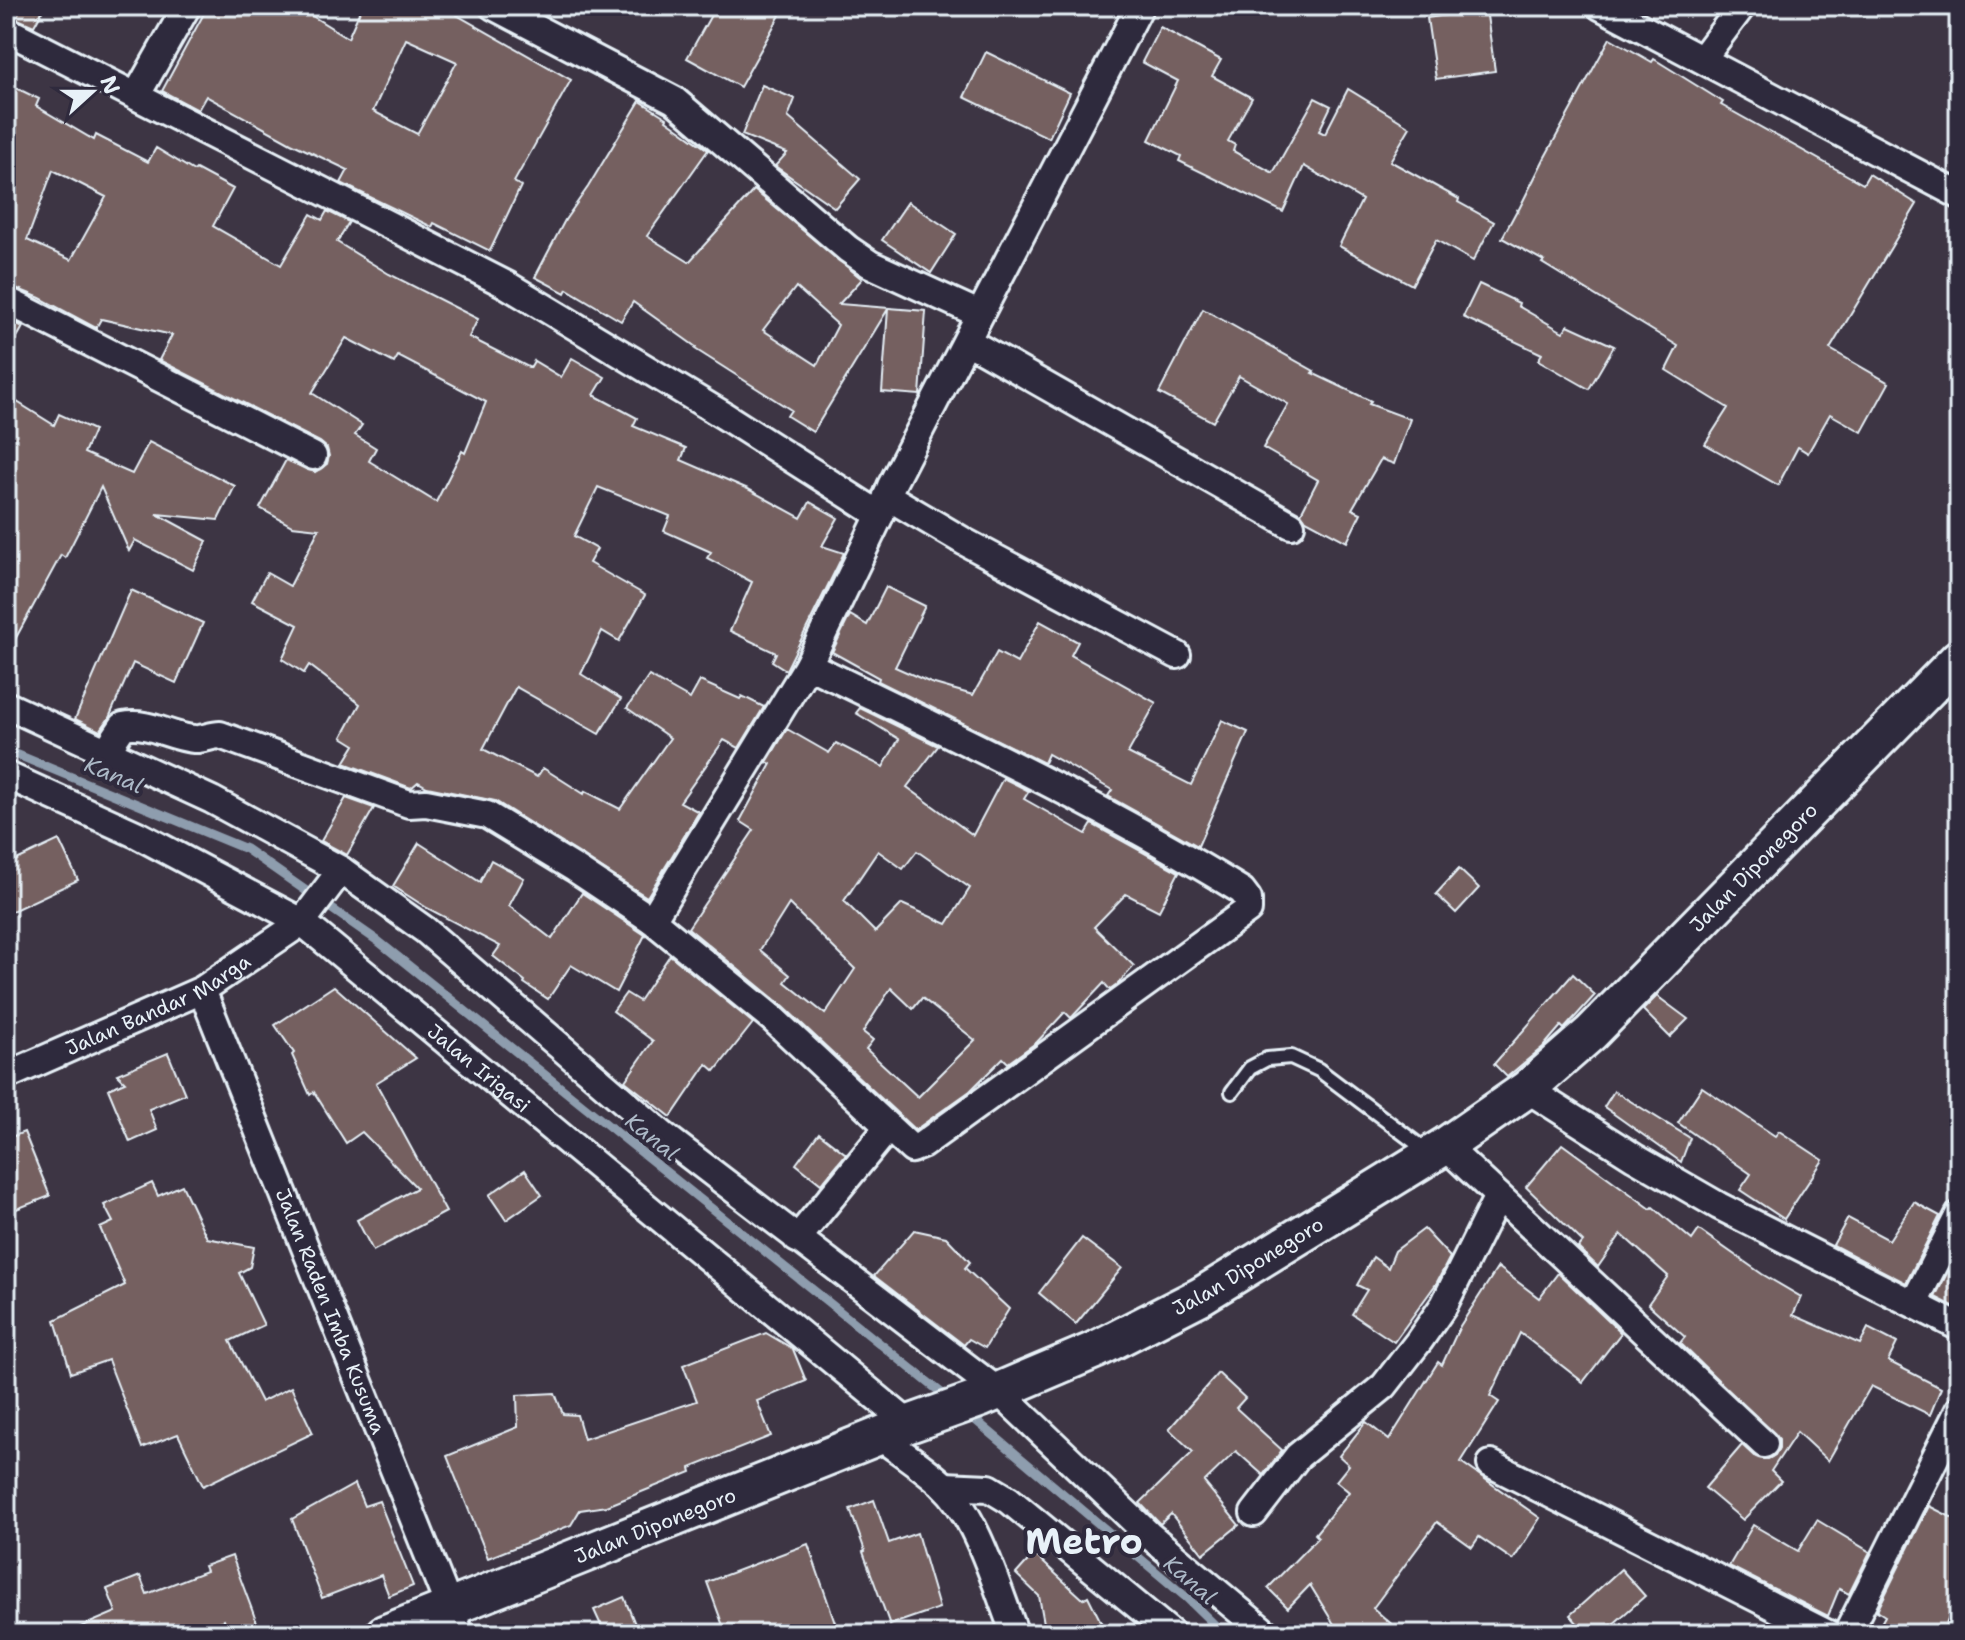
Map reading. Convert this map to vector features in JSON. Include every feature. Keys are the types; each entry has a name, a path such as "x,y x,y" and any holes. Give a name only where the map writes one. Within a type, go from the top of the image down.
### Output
{"street":[{"path":"136,96 187,6"},
{"path":"493,6 674,100 848,249 870,264 979,314"},
{"path":"652,920 808,665 979,314 1140,6"},
{"path":"1600,6 1959,195"},
{"path":"1703,58 1742,6"},
{"path":"6,30 507,285 723,415 884,505 965,542 1177,655"},
{"path":"6,300 313,456"},
{"path":"967,341 1291,525"},
{"name":"Jalan Diponegoro","path":"384,1634 455,1621 903,1427 1095,1350 1201,1296 1438,1150 1527,1089 1591,1033 1959,658"},
{"path":"107,750 123,726 136,724 197,740 220,735 409,804 439,805 487,815 652,920 773,1019 912,1149 922,1145 1248,910 1248,899 1242,891 1165,844 1056,786 808,665"},
{"path":"6,705 212,800 339,872 425,930 663,1135 990,1394 1149,1535 1267,1634"},
{"name":"Jalan Irigasi","path":"6,775 138,835 304,918 903,1427 975,1531 1015,1634"},
{"name":"Jalan Bandar Marga","path":"6,1076 202,990 304,918 339,872"},
{"name":"Jalan Raden Imba Kusuma","path":"202,990 455,1621"},
{"path":"1527,1089 1719,1206 1959,1327"},
{"path":"797,1239 888,1128"},
{"path":"1438,1150 1498,1196 1764,1444"},
{"path":"1254,1513 1298,1456 1384,1386 1419,1341 1444,1305 1498,1196"},
{"path":"1914,1303 1959,1215"},
{"path":"1847,1634 1959,1410"},
{"path":"1491,1464 1828,1634"},
{"path":"944,1486 989,1488 1009,1500 1172,1634"}],"lane":[{"path":"1232,1092 1250,1068 1267,1059 1291,1057 1319,1070 1438,1150"}],"building":[{"path":"6,6 45,6 34,26 6,14"},
{"path":"208,6 296,6 348,38 362,6 461,6 457,15 571,80 514,182 521,186 490,251 341,183 348,170 206,96 198,110 162,91","holes":["406,39 457,62 417,134 373,111"]},
{"path":"716,6 765,6 780,15 740,87 687,58"},
{"path":"1486,9 1495,71 1436,79 1427,18"},
{"path":"1160,27 1221,60 1212,76 1252,98 1228,141 1235,145 1233,151 1273,173 1315,98 1331,106 1319,131 1325,134 1348,89 1410,127 1390,161 1494,222 1473,261 1436,240 1412,285 1339,246 1362,200 1304,166 1283,212 1179,161 1181,156 1149,140 1178,81 1142,62"},
{"path":"1610,38 1652,62 1654,59 1723,102 1721,105 1863,184 1869,174 1917,204 1830,349 1889,383 1862,432 1830,414 1808,453 1798,447 1778,485 1705,444 1728,408 1666,370 1678,346 1502,238"},
{"path":"986,52 1070,93 1049,138 964,97"},
{"path":"6,83 39,99 36,106 94,140 96,135 148,162 156,148 194,171 196,169 233,189 213,226 281,265 311,214 322,220 327,211 349,222 337,242 389,274 478,319 469,337 530,368 534,361 561,377 572,358 605,377 594,395 637,418 633,426 686,448 681,460 748,489 801,518 810,502 838,518 822,546 844,553 786,670 772,661 776,653 730,631 752,582 707,558 711,552 664,531 670,516 598,487 574,536 597,549 589,563 645,595 619,641 602,631 581,674 621,699 599,734 516,687 483,749 537,777 543,768 584,794 585,791 620,809 670,738 627,708 649,676 690,699 700,681 764,707 739,748 724,740 680,802 699,812 647,897 495,801 427,787 418,782 411,788 344,763 355,745 342,737 360,704 309,665 304,673 282,659 298,625 252,601 267,573 290,586 319,529 292,526 260,508 286,460 315,472 327,464 327,448 159,360 172,335 101,319 96,328 6,284 6,186 12,169 6,165","holes":["53,170 106,197 71,260 27,240","346,338 394,363 398,356 486,402 465,453 462,451 436,502 369,461 376,448 355,435 362,425 312,393"]},
{"path":"762,85 795,99 788,117 860,179 835,208 775,166 787,153 742,135"},
{"path":"640,101 708,150 647,236 689,262 754,190 862,279 839,304 926,311 920,395 882,392 888,309 813,432 787,416 791,410 695,349 633,302 621,321 567,289 565,293 535,277 565,220","holes":["796,287 838,325 817,365 763,330"]},
{"path":"908,202 956,234 931,273 882,240"},
{"path":"1479,284 1519,303 1518,306 1563,332 1568,325 1614,346 1589,389 1538,360 1542,354 1463,317"},
{"path":"1203,309 1314,371 1312,373 1371,401 1369,404 1410,419 1394,464 1381,459 1352,509 1361,513 1347,542 1306,520 1301,513 1318,480 1263,448 1288,404 1239,376 1213,422 1159,393"},
{"path":"6,318 23,327 6,357"},
{"path":"6,395 54,425 59,414 94,430 84,453 132,474 149,442 235,486 218,520 157,514 207,541 193,570 135,540 129,551 101,487 65,558 61,555 6,656"},
{"path":"886,587 925,606 895,667 931,683 973,695 997,652 1017,663 1040,621 1078,642 1071,655 1156,703 1128,753 1191,785 1222,720 1248,732 1198,846 1108,796 1112,790 1048,754 1044,763 878,681 879,678 832,652 850,615 867,625"},
{"path":"131,590 203,623 176,683 133,663 109,718 100,731 75,719"},
{"path":"860,708 938,746 907,787 973,835 1003,778 1029,791 1024,799 1086,834 1092,824 1179,872 1159,911 1126,894 1094,927 1134,966 1117,985 1110,990 1104,983 1071,1018 1065,1012 1037,1042 1008,1063 1003,1058 970,1091 915,1130 784,1007 688,928 754,830 740,821 771,764 767,762 787,729 829,753 836,743 883,767 899,739 856,713","holes":["878,851 903,869 917,851 970,888 947,924 902,904 875,932 844,901","789,904 855,969 825,1014 785,982 790,975 760,950","891,988 913,1009 922,998 975,1040 918,1097 866,1049 873,1040 863,1032"]},
{"path":"346,798 374,808 347,855 321,841"},
{"path":"59,840 78,880 6,914 6,865"},
{"path":"419,843 480,882 491,860 524,878 509,906 552,939 582,893 645,935 616,992 571,965 548,999 493,956 500,946 427,908 393,886"},
{"path":"1459,869 1479,888 1456,913 1436,894"},
{"path":"670,955 753,1023 715,1071 707,1064 671,1117 625,1081 653,1041 613,1011 626,993 639,1001"},
{"path":"1573,974 1595,995 1564,1029 1561,1026 1543,1047 1507,1077 1494,1064"},
{"path":"334,986 416,1058 376,1083 446,1212 373,1251 357,1220 417,1188 362,1132 346,1143 314,1092 310,1095 292,1055 294,1053 275,1025"},
{"path":"1657,996 1688,1019 1670,1037 1643,1010"},
{"path":"168,1053 185,1094 149,1109 157,1130 130,1142 108,1089 125,1082 117,1074"},
{"path":"1702,1087 1775,1136 1779,1131 1823,1160 1784,1219 1740,1190 1751,1174 1678,1123"},
{"path":"1614,1091 1690,1138 1681,1162 1604,1107"},
{"path":"24,1132 50,1196 6,1213 6,1139"},
{"path":"819,1133 846,1154 821,1184 796,1164"},
{"path":"1562,1144 1651,1209 1653,1207 1692,1240 1699,1230 1801,1297 1793,1315 1860,1344 1868,1328 1897,1343 1888,1361 1941,1388 1930,1415 1871,1386 1828,1461 1797,1432 1771,1471 1781,1481 1743,1520 1705,1488 1742,1445 1754,1456 1768,1459 1779,1448 1779,1439 1680,1343 1685,1337 1648,1304 1668,1276 1621,1234 1598,1267 1578,1248 1583,1242 1526,1187"},
{"path":"525,1170 542,1195 506,1220 489,1195"},
{"path":"152,1183 158,1196 182,1185 207,1238 254,1247 250,1267 239,1273 264,1325 230,1341 261,1402 291,1387 313,1433 203,1486 178,1434 142,1448 108,1360 71,1373 55,1320 125,1285 100,1228 113,1222 104,1205"},
{"path":"1914,1202 1940,1216 1906,1283 1833,1245 1848,1218 1889,1240"},
{"path":"1424,1229 1450,1257 1436,1284 1394,1342 1352,1314 1367,1290 1357,1285 1373,1257 1388,1268 1395,1251"},
{"path":"914,1230 946,1237 970,1262 965,1268 1009,1309 985,1348 969,1339 964,1345 874,1276"},
{"path":"1082,1238 1122,1268 1076,1324 1039,1293"},
{"path":"1959,1250 1959,1309 1935,1297"},
{"path":"1498,1267 1539,1298 1558,1273 1621,1333 1583,1382 1520,1333 1490,1396 1499,1402 1461,1462 1540,1518 1513,1560 1479,1537 1472,1547 1437,1522 1373,1608 1403,1634 1340,1634 1310,1585 1288,1608 1268,1588 1318,1537 1315,1534 1349,1492 1336,1481 1349,1465 1339,1456 1366,1422 1389,1440 1438,1362 1442,1365 1460,1326"},
{"path":"766,1333 793,1349 806,1381 757,1401 771,1436 607,1506 580,1510 571,1525 488,1558 447,1456 518,1427 517,1395 555,1393 563,1414 577,1415 584,1439 697,1401 683,1365"},
{"path":"1218,1373 1245,1398 1236,1408 1282,1450 1263,1475 1236,1451 1204,1482 1239,1525 1203,1554 1171,1514 1160,1524 1140,1503 1193,1452 1169,1429"},
{"path":"355,1484 364,1506 379,1501 413,1586 389,1596 381,1575 322,1598 292,1519"},
{"path":"874,1500 889,1543 917,1533 939,1608 890,1625 850,1509"},
{"path":"1929,1506 1959,1521 1959,1590 1942,1634 1875,1634 1885,1616 1877,1611"},
{"path":"1817,1520 1870,1552 1849,1594 1839,1589 1828,1616 1729,1566 1753,1525 1798,1551"},
{"path":"808,1544 839,1634 726,1634 707,1582"},
{"path":"1034,1554 1083,1599 1088,1596 1107,1634 1046,1634 1039,1596 1016,1574"},
{"path":"232,1556 261,1634 229,1634 224,1620 185,1634 64,1634 116,1612 107,1589 140,1576 147,1594 206,1571 204,1566"},
{"path":"1621,1569 1645,1596 1602,1634 1587,1634 1570,1615"},
{"path":"624,1597 639,1634 605,1634 594,1610"}],"waterway":[{"name":"Kanal","path":"6,750 246,849 378,941 949,1399"},
{"name":"Kanal","path":"967,1413 1187,1598 1224,1634"}],"district":[{"name":"Metro","path":"1084,1541"}]}
